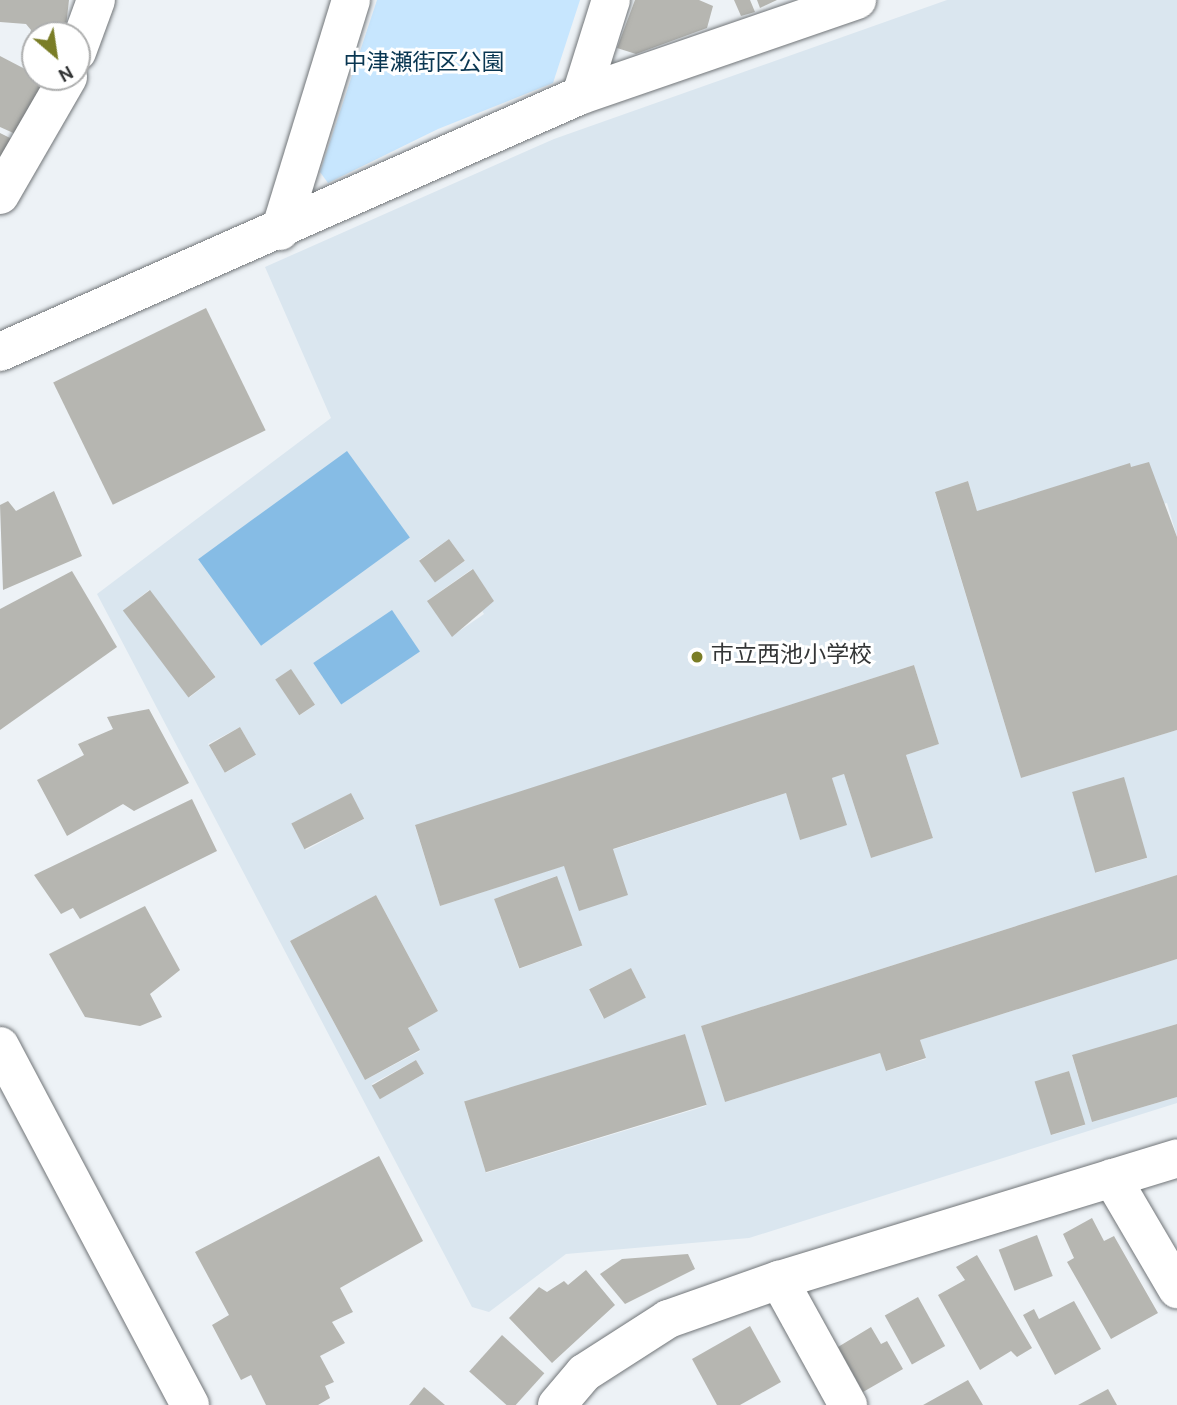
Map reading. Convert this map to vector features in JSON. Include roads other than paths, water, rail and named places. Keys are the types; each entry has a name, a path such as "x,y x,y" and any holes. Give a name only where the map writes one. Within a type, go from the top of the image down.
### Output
{"street":[{"path":"88,21 96,0"},
{"path":"280,231 351,0"},
{"path":"580,95 611,0"},
{"path":"0,352 280,231 580,95 857,0"},
{"path":"0,195 60,91"},
{"path":"0,1046 190,1405"},
{"path":"557,1405 584,1373 668,1319 779,1280 1177,1158"},
{"path":"1112,1178 1177,1289"},
{"path":"779,1280 848,1405"}],"water":[{"path":"347,451 410,538 261,646 198,559"},
{"path":"392,610 420,651 341,705 313,663"}],"place":[{"name":"市立西池小学校","path":"697,657"}],"park label":[{"name":"中津瀬街区公園","path":"424,65"}]}
